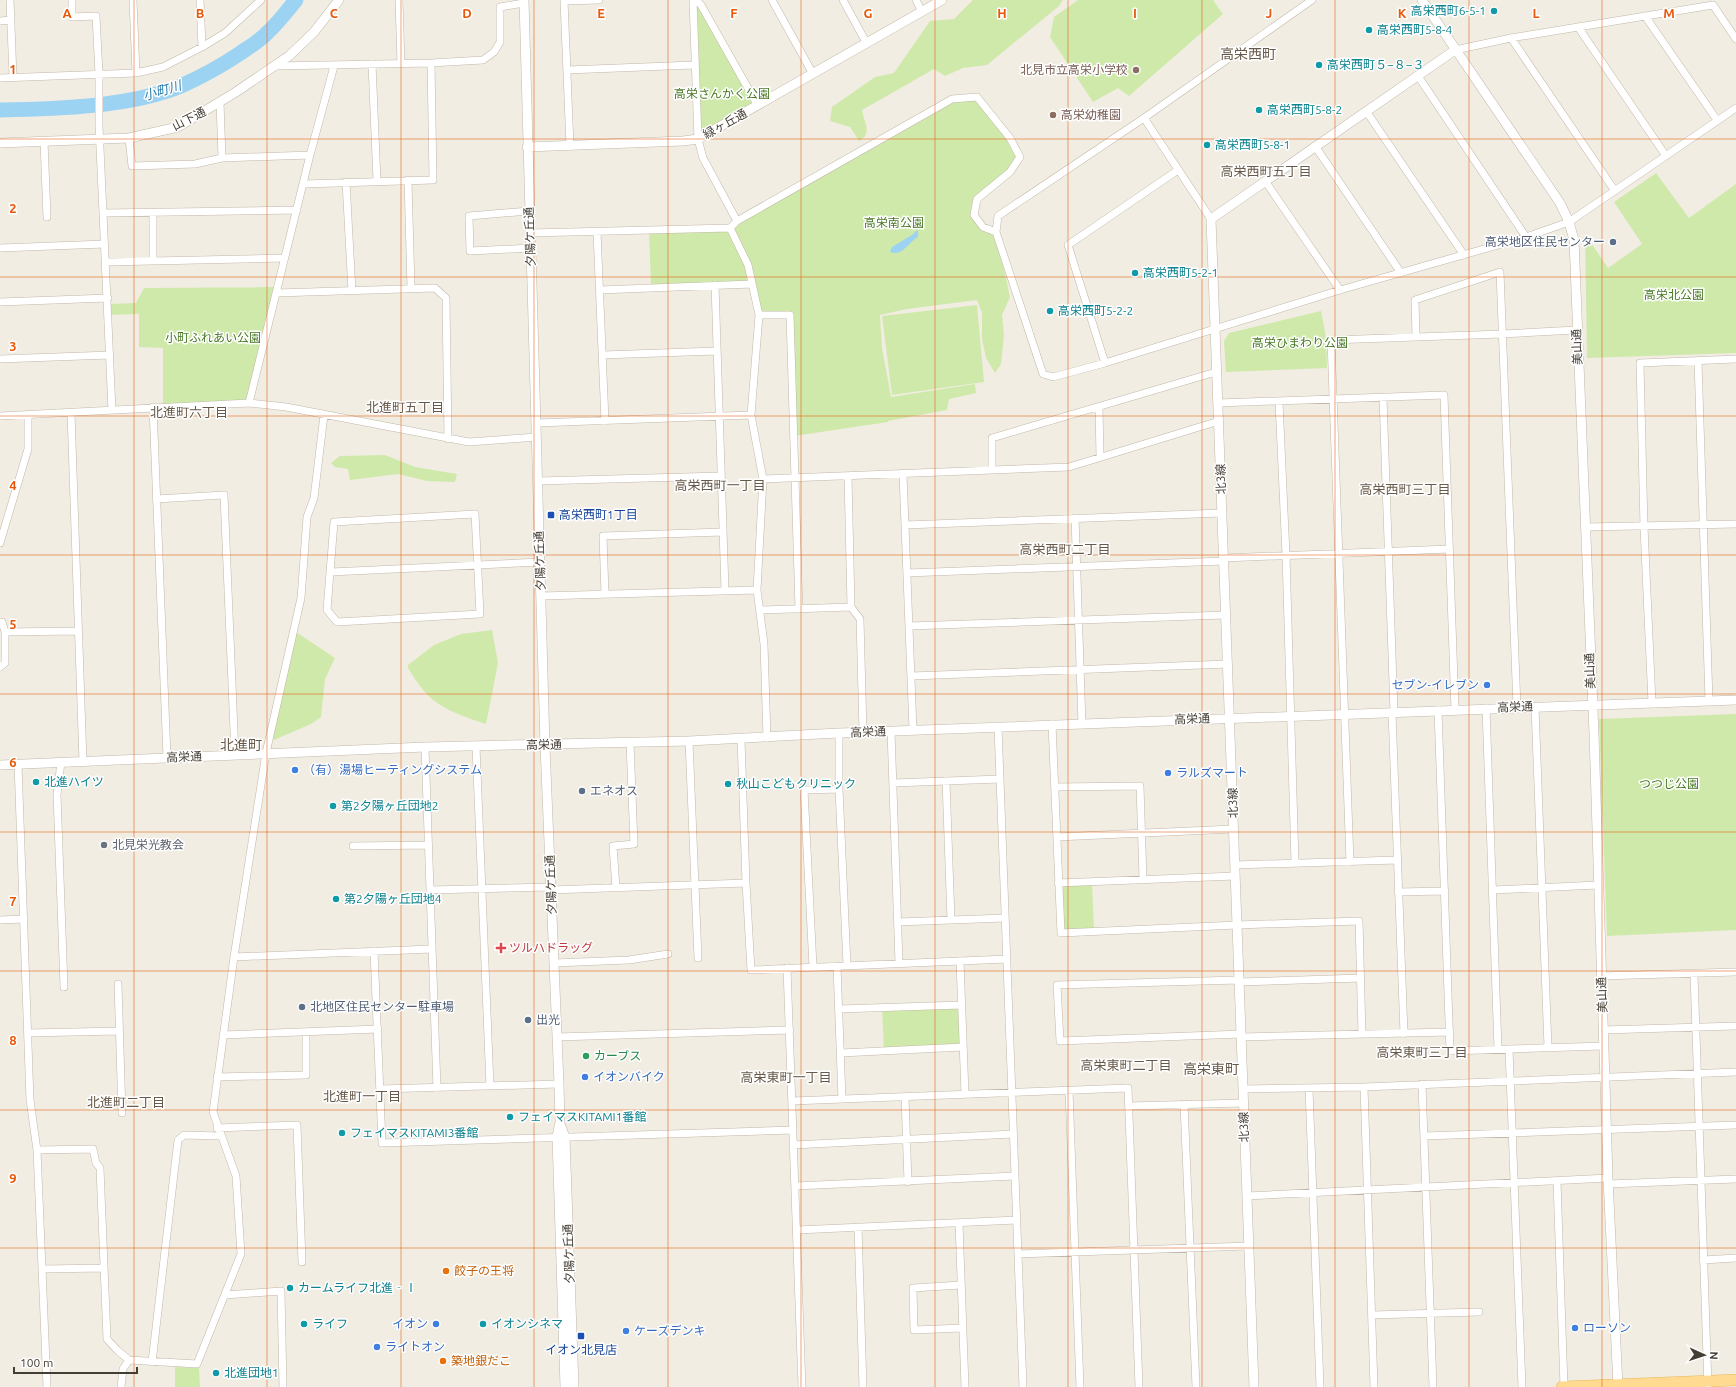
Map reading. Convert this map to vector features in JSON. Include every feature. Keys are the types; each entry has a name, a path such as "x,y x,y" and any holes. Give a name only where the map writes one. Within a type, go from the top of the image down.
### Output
{"main road":[{"path":"1563,1387 1708,1384 1736,1380"}],"street":[{"path":"10,0 14,77"},
{"path":"72,0 72,17 96,16 99,74 99,126 106,244 112,410"},
{"path":"133,0 136,73"},
{"path":"200,0 202,47"},
{"name":"山下通","path":"0,143 129,138 178,127 220,102 289,56 314,32 339,0"},
{"path":"399,0 401,64"},
{"path":"570,146 564,1 599,0"},
{"path":"693,0 694,65 698,139 703,158 737,221"},
{"path":"696,0 702,5 758,106"},
{"path":"772,0 813,74"},
{"path":"843,0 867,44"},
{"path":"916,0 922,12"},
{"name":"緑ヶ丘通","path":"527,147 684,141 698,139 942,0"},
{"path":"1312,0 1144,118 998,216 996,232 1043,374 1053,377 1105,363 1340,290 1401,274 1526,237 1569,222 1736,108"},
{"name":"美山通","path":"1422,0 1560,203 1569,222 1574,240 1576,330 1592,705 1606,1129 1618,1386"},
{"path":"275,66 334,66 482,60 494,52 500,42 500,7 524,1"},
{"name":"夕陽ケ丘通","path":"524,1 545,746 560,1122 574,1387"},
{"path":"0,78 136,73 163,67 202,47 225,33 258,2"},
{"path":"1144,118 1211,219 1455,50 1511,38 1713,5 1736,40"},
{"path":"1645,16 1717,120"},
{"path":"0,21 11,20"},
{"path":"1578,27 1666,156"},
{"path":"1511,38 1615,191"},
{"path":"304,184 434,180 431,63"},
{"path":"372,64 377,181"},
{"path":"567,70 694,65"},
{"path":"249,403 284,258 334,66"},
{"path":"1418,76 1526,237"},
{"path":"530,233 730,228 737,221 952,99 977,97 1010,138 1020,157 1010,172 977,199 974,215 983,227 996,232"},
{"path":"220,102 222,158"},
{"path":"1366,111 1464,255"},
{"path":"129,138 132,166 195,164 222,158 310,155"},
{"path":"44,142 47,217"},
{"path":"1315,146 1401,274"},
{"path":"1105,363 1068,245 1178,170"},
{"path":"408,180 411,288"},
{"path":"1265,181 1340,290"},
{"path":"346,182 352,291"},
{"path":"104,213 297,210"},
{"path":"530,211 469,216 470,251 531,248"},
{"path":"153,212 154,261"},
{"name":"北3線","path":"1211,219 1254,1387"},
{"path":"730,228 748,265 759,315 751,415 763,479 757,590 764,644 767,738"},
{"path":"597,232 605,421"},
{"path":"0,248 106,244"},
{"path":"106,262 284,258"},
{"path":"1416,336 1415,300 1500,272 1517,707"},
{"path":"600,290 752,284"},
{"path":"715,286 725,590"},
{"path":"276,293 435,288 446,298 448,439"},
{"path":"0,302 108,298"},
{"path":"759,315 790,315 799,609"},
{"path":"1350,862 1331,340 1576,330"},
{"path":"603,355 716,350"},
{"path":"0,359 110,355"},
{"path":"1652,703 1644,527 1640,363 1736,359"},
{"path":"1698,361 1709,700"},
{"path":"992,470 992,438 1216,372"},
{"path":"1218,404 1444,395 1455,710"},
{"path":"1383,398 1398,892 1404,1034"},
{"path":"1279,402 1286,555 1295,863"},
{"path":"0,416 249,403 286,407 469,442 537,437"},
{"path":"153,407 167,757"},
{"path":"1098,408 1100,457"},
{"path":"71,413 83,762"},
{"path":"37,1150 93,1149 96,1163 100,1168 107,1339 129,1360 197,1364 241,1254 236,1176 212,1112 234,957 266,754 302,598 307,518 314,498 324,414"},
{"path":"0,543 28,449 28,415"},
{"path":"537,424 751,415"},
{"path":"763,479 1069,467 1219,421"},
{"path":"904,474 912,730"},
{"path":"538,481 721,476"},
{"path":"848,476 851,607 860,619 863,732"},
{"path":"156,499 224,495 235,754"},
{"path":"905,525 1222,513"},
{"path":"475,514 478,565 480,614 337,622 327,610 334,522 475,514"},
{"path":"1075,518 1082,724"},
{"path":"1585,527 1736,524"},
{"path":"605,594 603,536 723,532"},
{"path":"907,573 1286,555 1449,549"},
{"path":"330,572 540,562"},
{"path":"541,596 757,590"},
{"path":"760,610 851,607"},
{"path":"909,626 1225,615"},
{"path":"0,622 2,622 5,632 5,663 0,667"},
{"path":"5,632 78,631"},
{"path":"911,676 1081,671 1228,664"},
{"name":"高栄通","path":"0,765 235,754 425,747 545,746 689,741 1052,724 1736,700"},
{"path":"1535,707 1548,1047"},
{"path":"1486,708 1498,1049"},
{"path":"1438,710 1450,1051 1603,1046"},
{"path":"1052,724 1061,933 1359,921 1362,1035"},
{"path":"998,727 1023,1387"},
{"path":"891,731 899,963"},
{"path":"839,733 839,789 848,965"},
{"path":"741,739 746,883 751,970 1007,959"},
{"path":"689,741 698,958"},
{"path":"616,888 613,846 634,844 630,743"},
{"path":"476,746 490,1086"},
{"path":"425,747 437,1088"},
{"path":"60,762 57,795 64,987"},
{"path":"18,764 30,1100 37,1150 47,1387"},
{"path":"893,783 1000,779"},
{"path":"946,781 951,920"},
{"path":"1055,787 1140,786 1144,879"},
{"path":"813,967 804,790 839,789"},
{"path":"1057,838 1233,829"},
{"path":"353,846 428,845"},
{"path":"1235,865 1397,860"},
{"path":"1058,883 1235,876"},
{"path":"430,890 616,888 746,883"},
{"path":"1493,890 1598,885"},
{"path":"1398,892 1445,891"},
{"path":"898,922 1005,918"},
{"path":"0,920 24,919"},
{"path":"234,957 432,949"},
{"path":"374,951 382,1143 793,1130"},
{"path":"554,963 629,960 668,954"},
{"path":"960,961 965,1094"},
{"path":"837,966 842,1099"},
{"path":"788,968 794,1186 797,1230 802,1387"},
{"path":"1601,976 1736,972"},
{"path":"1694,974 1708,1384"},
{"path":"1361,978 1057,985 1060,1041 1450,1032"},
{"path":"118,984 122,1113"},
{"path":"839,1009 962,1005"},
{"path":"1603,1030 1736,1026"},
{"path":"223,1035 378,1029"},
{"path":"557,1037 790,1030"},
{"path":"28,1033 119,1031"},
{"path":"217,1077 306,1076 306,1032"},
{"path":"841,1053 963,1048"},
{"path":"1509,1049 1522,1387"},
{"path":"1243,1089 1364,1087 1604,1076 1736,1072"},
{"path":"380,1090 559,1084"},
{"path":"1422,1084 1433,1387"},
{"path":"1364,1087 1374,1387"},
{"path":"792,1101 1128,1088 1139,1387"},
{"path":"1310,1088 1312,1194 1320,1387"},
{"path":"1069,1090 1080,1387"},
{"path":"905,1097 908,1182"},
{"path":"1129,1106 1244,1103"},
{"path":"1184,1104 1196,1387"},
{"path":"217,1128 297,1125 302,1262"},
{"path":"1424,1136 1736,1125"},
{"path":"793,1145 1013,1134"},
{"path":"152,1362 178,1140 184,1135 220,1136"},
{"name":"夕陽ケ丘通","path":"561,1137 566,1387"},
{"path":"794,1186 1015,1176"},
{"path":"1247,1196 1557,1181 1736,1179"},
{"path":"1557,1181 1563,1387"},
{"path":"797,1230 1016,1220"},
{"path":"959,1223 964,1387"},
{"path":"858,1227 863,1387"},
{"path":"1018,1254 1248,1246"},
{"path":"1703,1260 1736,1258"},
{"path":"43,1269 104,1268"},
{"path":"961,1285 913,1288 914,1330 962,1328"},
{"path":"225,1295 281,1291 284,1387"},
{"path":"1372,1315 1479,1312"},
{"path":"121,1387 122,1369 129,1360"}],"green space":[{"name":"高栄さんかく公園","path":"696,0 758,106 698,139"},
{"path":"973,0 1063,0 1059,6 987,65 963,68 945,76 934,69 862,110 867,131 866,135 859,141 850,127 830,121 832,107 875,77 894,73 930,21 954,19"},
{"path":"1078,0 1213,0 1223,14 1129,96 1118,88 1093,102 1050,37 1054,17"},
{"name":"高栄南公園","path":"977,97 1020,157 1010,172 977,199 974,214 983,227 996,232 1010,297 1002,315 1004,335 1001,364 995,373 986,358 982,339 982,313 977,300 907,309 880,315 882,348 891,397 975,384 976,393 949,399 947,410 888,422 794,436 790,315 759,315 752,284 651,288 649,230 730,228 952,99"},
{"name":"高栄北公園","path":"1656,173 1689,218 1736,184 1736,353 1587,358 1585,234 1608,268 1642,244 1614,202"},
{"name":"小町ふれあい公園","path":"277,287 249,403 163,407 163,348 139,347 139,314 108,315 108,304 136,303 144,288"},
{"path":"977,305 984,382 892,395 882,316"},
{"name":"高栄ひまわり公園","path":"1321,311 1326,337 1327,368 1226,372 1224,341 1229,333"},
{"path":"385,455 415,467 457,474 455,482 427,481 398,474 350,480 348,469 335,467 331,463 340,456"},
{"path":"492,630 498,663 486,724 453,712 437,703 420,686 408,668 408,665 434,645 461,634"},
{"path":"296,632 335,658 325,679 321,717 311,724 274,740 272,734"},
{"name":"つつじ公園","path":"1736,714 1736,930 1607,936 1599,719"},
{"path":"1092,881 1094,931 1061,933 1058,883"},
{"path":"961,1005 963,1047 884,1051 882,1008"},
{"path":"175,1367 199,1368 200,1387 175,1387"}],"water":[{"path":"917,230 918,237 902,251 895,253 890,252 892,247 912,235"}],"waterway":[{"name":"小町川","path":"0,110 45,109 117,102 141,98 183,85 219,67 258,41 275,25 296,0"}],"place":[{"name":"高栄西町6-5-1","path":"1494,11"},
{"name":"高栄西町5-8-4","path":"1369,30"},
{"name":"高栄西町５−８−３","path":"1319,65"},
{"name":"北見市立高栄小学校","path":"1136,70"},
{"name":"高栄西町5-8-2","path":"1259,110"},
{"name":"高栄幼稚園","path":"1053,115"},
{"name":"高栄西町5-8-1","path":"1207,145"},
{"name":"高栄地区住民センター","path":"1613,242"},
{"name":"高栄西町5-2-1","path":"1135,273"},
{"name":"高栄西町5-2-2","path":"1050,311"},
{"name":"高栄西町1丁目","path":"551,515"},
{"name":"セブン-イレブン","path":"1487,685"},
{"name":"（有）湯場ヒーティングシステム","path":"295,770"},
{"name":"ラルズマート","path":"1168,773"},
{"name":"北進ハイツ","path":"36,782"},
{"name":"秋山こどもクリニック","path":"728,784"},
{"name":"エネオス","path":"582,791"},
{"name":"第2夕陽ヶ丘団地2","path":"333,806"},
{"name":"北見栄光教会","path":"104,845"},
{"name":"第2夕陽ヶ丘団地4","path":"336,899"},
{"name":"ツルハドラッグ","path":"501,948"},
{"name":"北地区住民センター駐車場","path":"302,1007"},
{"name":"出光","path":"528,1020"},
{"name":"カーブス","path":"586,1056"},
{"name":"イオンバイク","path":"585,1077"},
{"name":"フェイマスKITAMI1番館","path":"510,1117"},
{"name":"フェイマスKITAMI3番館","path":"342,1133"},
{"name":"餃子の王将","path":"446,1271"},
{"name":"カームライフ北進‐Ⅰ","path":"290,1288"},
{"name":"ライフ","path":"304,1324"},
{"name":"イオン","path":"436,1324"},
{"name":"イオンシネマ","path":"483,1324"},
{"name":"ローソン","path":"1575,1328"},
{"name":"ケーズデンキ","path":"626,1331"},
{"name":"イオン北見店","path":"581,1336"},
{"name":"ライトオン","path":"377,1347"},
{"name":"築地銀だこ","path":"443,1361"},
{"name":"北進団地1","path":"216,1373"}],"district":[{"name":"高栄西町","path":"1248,54"},
{"name":"高栄西町五丁目","path":"1266,171"},
{"name":"北進町五丁目","path":"405,407"},
{"name":"北進町六丁目","path":"189,412"},
{"name":"高栄西町一丁目","path":"720,485"},
{"name":"高栄西町三丁目","path":"1405,489"},
{"name":"高栄西町二丁目","path":"1065,549"},
{"name":"北進町","path":"241,745"},
{"name":"高栄東町三丁目","path":"1422,1052"},
{"name":"高栄東町二丁目","path":"1126,1065"},
{"name":"高栄東町","path":"1211,1069"},
{"name":"高栄東町一丁目","path":"786,1077"},
{"name":"北進町一丁目","path":"362,1096"},
{"name":"北進町二丁目","path":"126,1102"}]}
